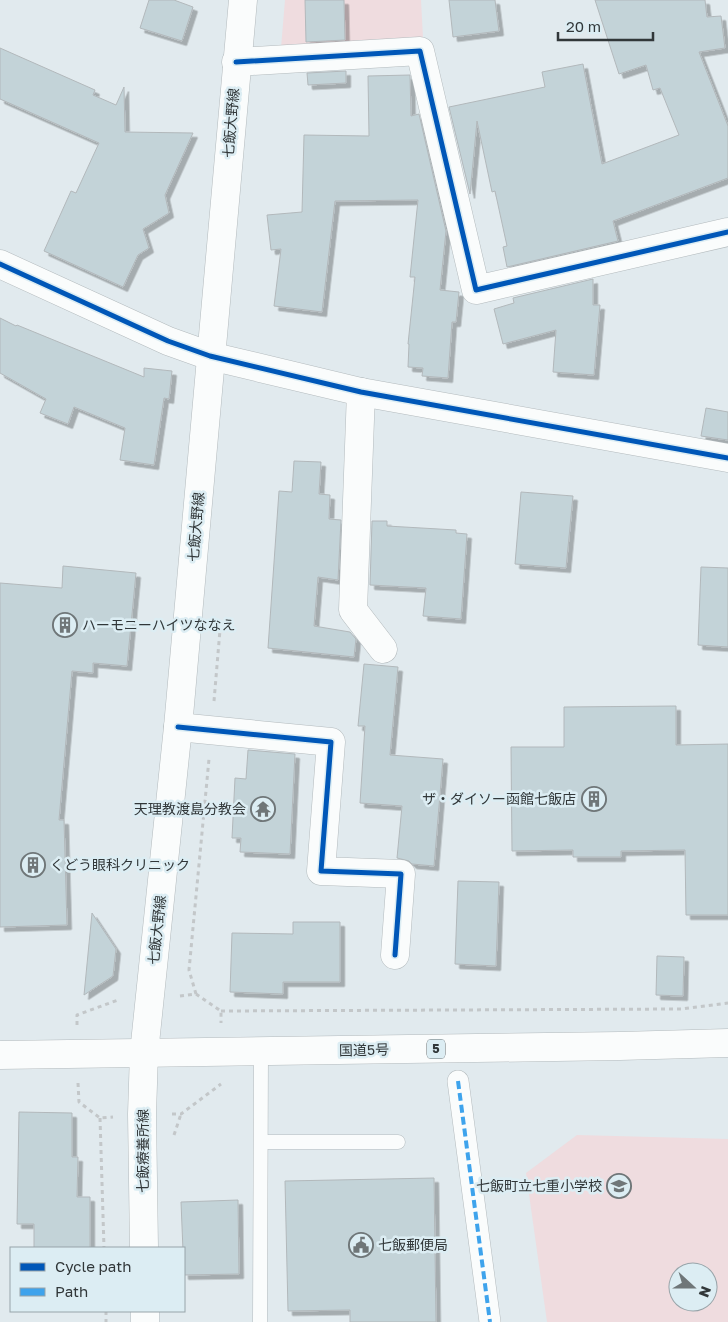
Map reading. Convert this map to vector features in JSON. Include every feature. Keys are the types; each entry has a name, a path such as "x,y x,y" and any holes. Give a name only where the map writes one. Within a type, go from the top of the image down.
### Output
{"main road":[{"name":"七飯大野線","path":"144,1053 178,727 243,0"},
{"path":"236,62 420,51 476,290 728,232"},
{"path":"0,264 168,341 210,356 361,392 728,458"},
{"path":"361,392 353,610 383,649"},
{"path":"178,727 331,742 321,871 401,874 395,955"},
{"name":"国道5号","path":"0,1055 728,1044"},
{"name":"七飯療養所線","path":"144,1053 142,1114 144,1247"}],"street":[{"path":"458,1081 490,1322"}],"lane":[{"path":"260,1322 261,1051"},
{"path":"262,1142 398,1142"}],"path":[{"path":"221,1011 681,1009 728,1004"},
{"path":"100,1118 104,1247"}],"shaded area":[{"path":"285,0 421,0 423,38 281,48"},
{"name":"七飯町立七重小学校","path":"577,1135 728,1139 728,1322 547,1322 526,1173"}],"building":[{"path":"149,0 174,0 193,7 182,41 140,28"},
{"path":"305,0 344,0 345,40 306,42"},
{"path":"449,0 495,0 499,31 453,37"},
{"path":"595,0 705,0 707,17 721,16 725,48 699,52 728,126 728,178 613,221 618,241 507,267 503,247 507,246 495,191 492,192 477,121 470,194 449,107 545,87 542,72 583,64 602,164 679,135 660,88 653,90 646,65 619,74"},
{"path":"0,48 95,90 93,95 116,105 124,87 125,132 193,133 165,195 169,213 143,229 149,248 138,255 123,287 44,251 71,191 76,193 99,143 0,99"},
{"path":"346,71 346,83 308,85 307,73"},
{"path":"410,75 411,116 419,114 446,231 440,290 459,292 456,322 452,322 448,378 422,376 423,368 408,367 408,344 415,277 410,277 418,200 335,201 322,312 274,306 281,249 271,250 267,215 302,212 304,135 369,136 368,76"},
{"path":"593,279 593,305 600,305 594,375 553,372 556,330 503,344 494,309 514,303 513,298"},
{"path":"0,318 144,377 144,368 172,371 169,399 164,398 154,465 120,460 125,428 74,407 68,424 40,413 46,399 0,373"},
{"path":"706,408 728,412 728,440 701,436"},
{"path":"294,461 321,462 319,494 330,495 329,519 341,520 338,580 318,577 314,626 350,632 356,639 354,657 268,648 279,491 292,492"},
{"path":"521,492 573,496 566,568 515,564"},
{"path":"372,521 387,521 387,526 456,530 456,533 467,534 461,619 423,616 426,588 370,585"},
{"path":"63,566 136,573 127,666 93,663 93,673 72,671 59,820 64,820 67,925 0,927 0,583 62,588"},
{"path":"701,567 728,568 728,647 698,645"},
{"path":"364,664 398,667 390,755 443,759 434,866 412,864 409,861 397,858 402,806 360,803 365,726 358,726"},
{"name":"ザ・ダイソー函館七飯店","path":"676,706 676,745 728,744 728,915 686,915 685,850 621,851 621,857 573,857 573,850 512,851 511,747 564,747 564,707"},
{"name":"天理教渡島分教会","path":"248,750 295,754 290,854 240,852 241,838 232,838 235,778 246,779"},
{"path":"458,881 499,882 496,966 455,964"},
{"path":"92,913 116,949 113,976 84,995"},
{"path":"293,922 340,922 340,982 283,982 283,994 230,992 232,933 293,934"},
{"path":"657,956 684,957 683,996 656,995"},
{"path":"19,1112 72,1113 72,1157 78,1157 77,1197 90,1197 90,1247 34,1247 34,1224 17,1224"},
{"name":"七飯郵便局","path":"434,1178 436,1322 350,1322 350,1310 288,1311 285,1181"},
{"path":"238,1200 239,1274 185,1275 185,1247 183,1247 181,1202"}],"marked path":[{"path":"458,1081 490,1322"}],"cycle path":[{"path":"236,62 420,51 476,290 728,232"},
{"path":"0,264 168,341 210,356 361,392 728,458"},
{"path":"178,727 331,742 321,871 401,874 395,955"}],"place":[{"name":"ハーモニーハイツななえ","path":"65,625"},
{"name":"ザ・ダイソー函館七飯店","path":"594,799"},
{"name":"天理教渡島分教会","path":"263,809"},
{"name":"くどう眼科クリニック","path":"33,865"},
{"name":"七飯町立七重小学校","path":"619,1186"},
{"name":"七飯郵便局","path":"361,1245"}]}
